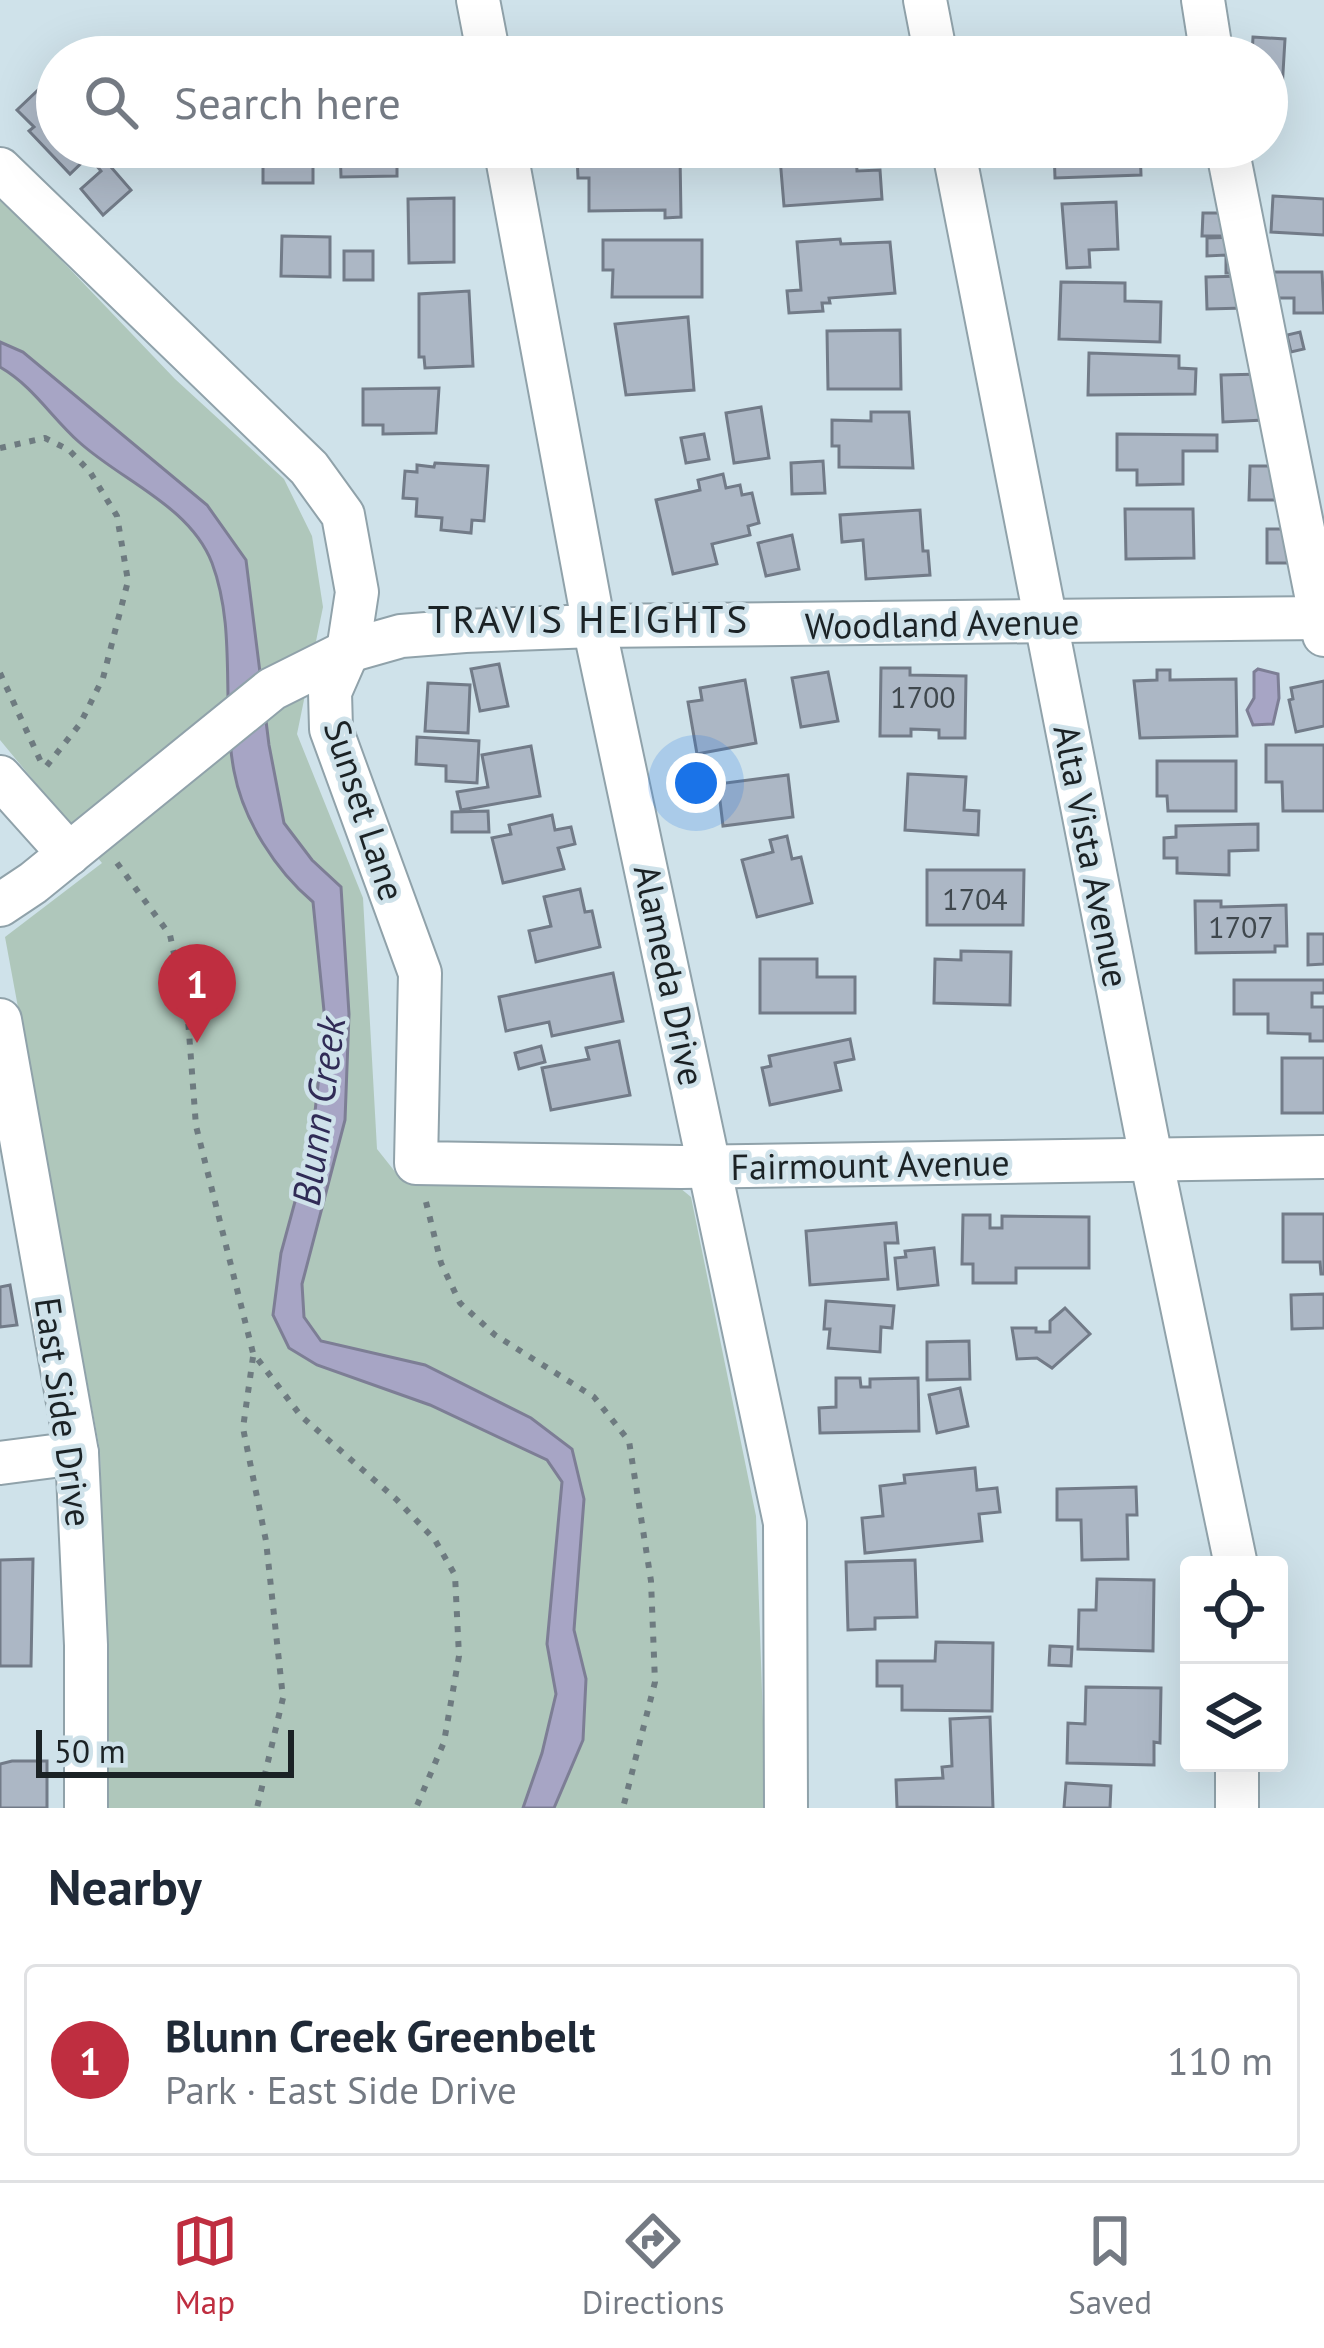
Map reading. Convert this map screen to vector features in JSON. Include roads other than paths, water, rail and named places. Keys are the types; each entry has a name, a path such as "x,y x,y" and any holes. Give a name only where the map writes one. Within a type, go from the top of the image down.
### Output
{"street":[{"path":"478,0 485,36"},
{"path":"925,0 932,36"},
{"path":"1203,0 1209,36"},
{"name":"Alameda Drive","path":"509,168 594,626 785,1523 786,1808"},
{"name":"Alta Vista Avenue","path":"957,168 1233,1556"},
{"path":"1231,168 1323,624"},
{"name":"Sunset Lane","path":"0,169 309,468 343,515 357,592 331,658 331,729 420,973 416,1163"},
{"name":"Woodland Avenue","path":"0,905 272,689 331,658 401,636 594,626 1323,624"},
{"path":"0,777 69,854"},
{"name":"East Side Drive","path":"0,1020 77,1453 86,1645 86,1808"},
{"name":"Fairmount Avenue","path":"416,1163 711,1167 1324,1157"},
{"path":"0,1463 77,1453"},
{"path":"1237,1772 1237,1808"}],"water":[{"name":"Blunn Creek","path":"0,342 23,352 207,505 246,560 269,745 284,823 312,860 341,887 349,1014 345,1120 302,1284 304,1317 321,1341 425,1365 531,1418 572,1449 584,1499 574,1630 586,1679 583,1740 554,1808 523,1808 556,1694 547,1644 562,1482 547,1460 430,1405 317,1365 289,1348 273,1315 281,1253 312,1139 325,1021 313,902 263,843 238,789 230,745 224,614 220,588 202,543 172,510 79,442 32,392 0,367"},
{"path":"1258,669 1278,674 1273,724 1253,725 1247,710 1254,698"}],"place":[{"name":"Blunn Creek Greenbelt","path":"197,1043"}],"district":[{"name":"TRAVIS HEIGHTS","path":"589,618"}]}
